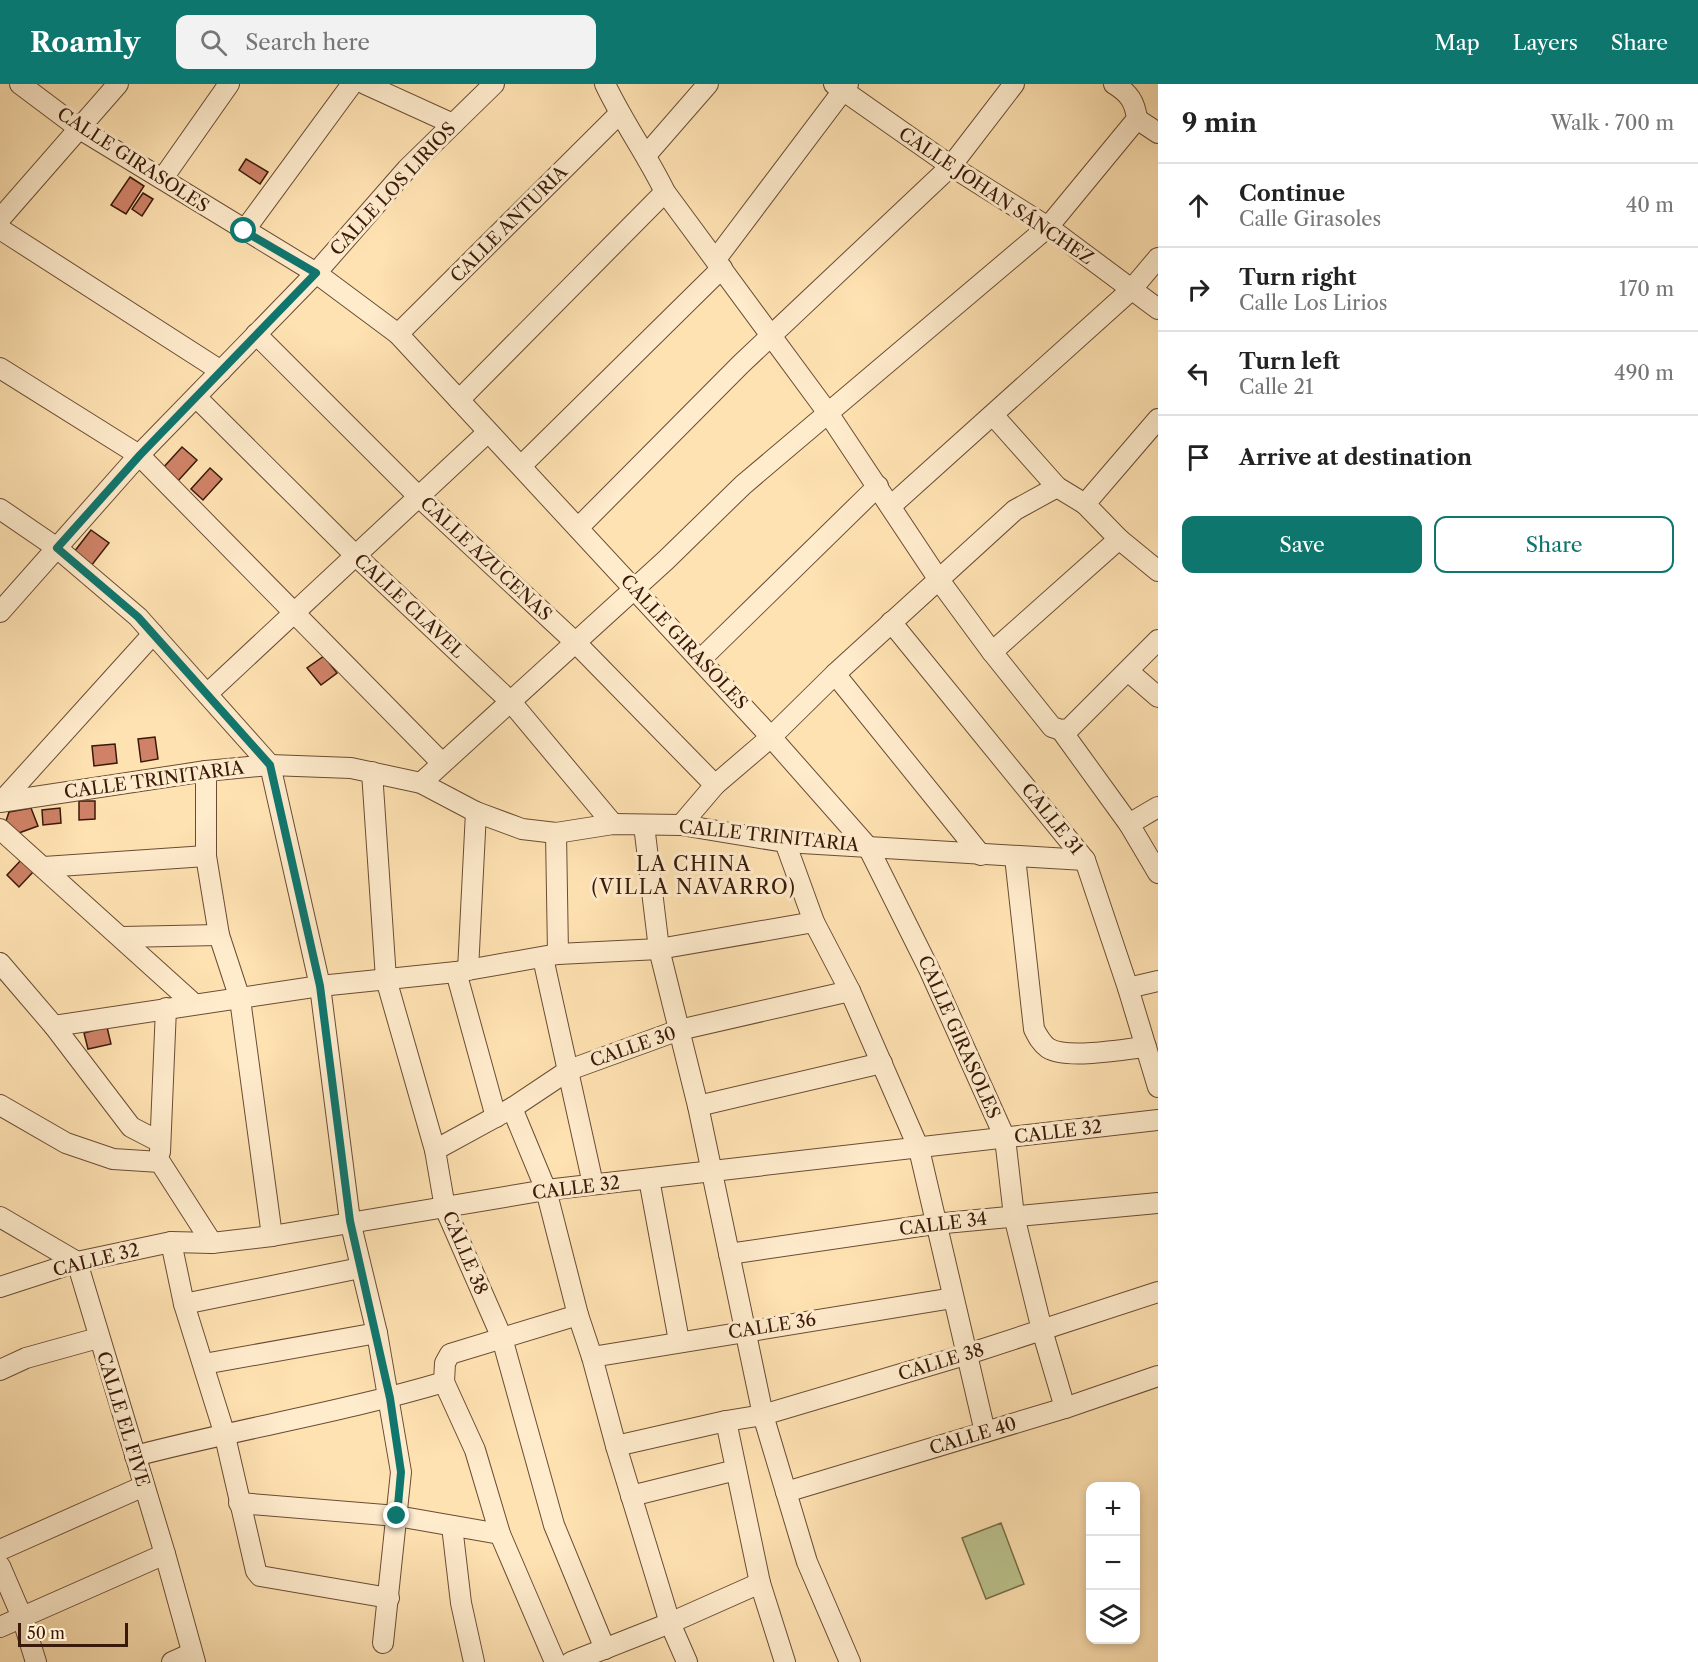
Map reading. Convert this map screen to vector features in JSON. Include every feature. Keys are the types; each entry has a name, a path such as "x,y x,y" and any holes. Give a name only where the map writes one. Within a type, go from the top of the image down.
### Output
{"street":[{"name":"CALLE GIRASOLES","path":"20,84 80,129 316,273 398,334 771,737 868,847 929,969 1005,1138 1014,1216 1042,1330 1065,1408"},
{"path":"163,178 229,84"},
{"path":"244,231 352,84"},
{"path":"365,84 453,124"},
{"name":"CALLE LOS LIRIOS","path":"0,612 140,455 316,273 407,169 494,84"},
{"path":"605,84 619,114 646,154 665,192 828,413 892,505 939,580 992,652 1052,727 1061,730 1069,729 1158,640"},
{"path":"646,154 708,84"},
{"path":"578,528 771,338 951,166 1014,84"},
{"path":"1114,84 1127,91 1135,106 1137,119 1158,133"},
{"path":"0,219 80,129 112,86"},
{"path":"521,466 719,263 842,86"},
{"name":"CALLE JOHAN SÁNCHEZ","path":"842,86 951,166 1048,227 1158,309"},
{"name":"CALLE ANTURIA","path":"398,334 619,114"},
{"path":"421,783 576,643 743,485 1048,227 1137,119"},
{"path":"459,400 665,192"},
{"path":"0,229 220,371"},
{"path":"892,505 1131,290 1158,258"},
{"name":"CALLE AZUCENAS","path":"256,334 417,495 576,643 715,785"},
{"path":"0,368 140,455 442,763"},
{"name":"CALLE CLAVEL","path":"196,397 355,555 511,702 613,824"},
{"path":"993,415 1057,487 1085,504 1119,539 1158,571"},
{"path":"1085,504 1158,418"},
{"path":"207,694 417,495 488,432"},
{"path":"700,660 878,486"},
{"path":"681,825 715,785 771,737 835,674 1015,510 1057,487"},
{"path":"0,509 57,548 138,617 270,765 320,986 350,1221 377,1334 390,1398 401,1472 383,1643"},
{"path":"992,652 1119,539"},
{"name":"CALLE 31","path":"891,622 1085,860 1158,1087"},
{"path":"1,801 153,634"},
{"path":"1128,671 1158,697"},
{"path":"835,674 981,855"},
{"path":"1061,730 1129,824 1158,873"},
{"name":"CALLE TRINITARIA","path":"1,801 206,771 270,765 351,768 421,783 476,812 522,829 555,833 613,824 681,825 785,842 1085,860"},
{"path":"206,771 206,856 219,935 240,999 272,1236"},
{"name":"CALLE 38","path":"372,772 386,979 435,1150 445,1208 502,1338 554,1525 605,1648"},
{"path":"1129,824 1158,807"},
{"path":"476,812 462,971 504,1112 546,1190 578,1315 616,1446 670,1623 687,1662"},
{"path":"645,825 659,949 698,1106 763,1415 807,1563 850,1662"},
{"path":"0,829 194,1004"},
{"path":"555,833 550,956 569,1070 593,1184"},
{"path":"785,842 814,922 850,991 919,1149 934,1224 985,1431"},
{"path":"44,867 206,856"},
{"path":"1015,857 1035,1029 1039,1039 1049,1049 1074,1053 1146,1047"},
{"path":"54,1026 320,986 462,971 550,956 659,949 814,922"},
{"path":"122,937 219,935"},
{"path":"0,963 54,1026 131,1127 160,1142"},
{"path":"1128,988 1158,981"},
{"name":"CALLE 30","path":"435,1150 504,1112 569,1070 679,1030 850,991"},
{"path":"166,1008 160,1162 212,1243"},
{"path":"698,1106 882,1063"},
{"path":"0,1105 66,1143 113,1159 160,1162"},
{"name":"CALLE 32","path":"0,1287 77,1262 171,1242 212,1243 272,1236 350,1221 445,1208 546,1190 712,1173 1158,1120"},
{"path":"649,1179 680,1341"},
{"name":"CALLE 34","path":"729,1254 934,1224 1158,1203"},
{"path":"0,1217 77,1262"},
{"path":"171,1242 184,1304 224,1432 253,1566 260,1575 389,1599"},
{"name":"CALLE EL FIVE","path":"77,1262 98,1338 165,1554 193,1658"},
{"path":"184,1304 360,1268"},
{"name":"CALLE 38","path":"616,1446 763,1415 965,1355 1158,1292"},
{"name":"CALLE 36","path":"592,1357 744,1330 953,1298"},
{"path":"555,1662 500,1534 476,1450 444,1382 445,1363 450,1354 578,1315"},
{"path":"204,1364 377,1334"},
{"path":"0,1370 26,1358 98,1338"},
{"name":"CALLE 40","path":"786,1492 1065,1408 1158,1376"},
{"path":"135,1456 224,1432 390,1398 444,1382"},
{"path":"726,1421 760,1583 785,1662"},
{"path":"631,1496 736,1470"},
{"path":"0,1550 144,1486"},
{"path":"239,1503 397,1516 500,1534"},
{"path":"452,1526 461,1603 474,1662"},
{"path":"0,1627 165,1554"},
{"path":"0,1566 22,1617 36,1662"},
{"path":"571,1662 670,1623 760,1583"},
{"path":"172,1662 193,1658"}],"green space":[{"path":"1001,1523 1024,1584 986,1599 962,1538"}],"building":[{"path":"246,159 268,172 260,184 239,170"},
{"path":"130,177 144,186 126,214 111,205"},
{"path":"143,193 153,199 142,216 132,209"},
{"path":"182,447 197,460 177,482 162,469"},
{"path":"210,468 222,479 203,500 191,489"},
{"path":"91,530 109,543 91,566 74,552"},
{"path":"324,656 337,673 321,685 307,668"},
{"path":"155,737 158,759 141,762 138,739"},
{"path":"115,744 117,763 94,766 92,746"},
{"path":"79,801 95,801 95,819 79,820"},
{"path":"31,808 38,826 16,834 6,821 9,812"},
{"path":"60,808 61,823 43,825 42,810"},
{"path":"22,859 34,871 19,887 7,875"},
{"path":"107,1027 111,1044 88,1049 84,1033"}],"district":[{"name":"LA CHINA (VILLA NAVARRO)","path":"694,876"}],"route":[{"path":"244,231 316,273 140,455 57,548 138,617 270,765 320,986 350,1221 390,1398 401,1472 397,1516"}]}
